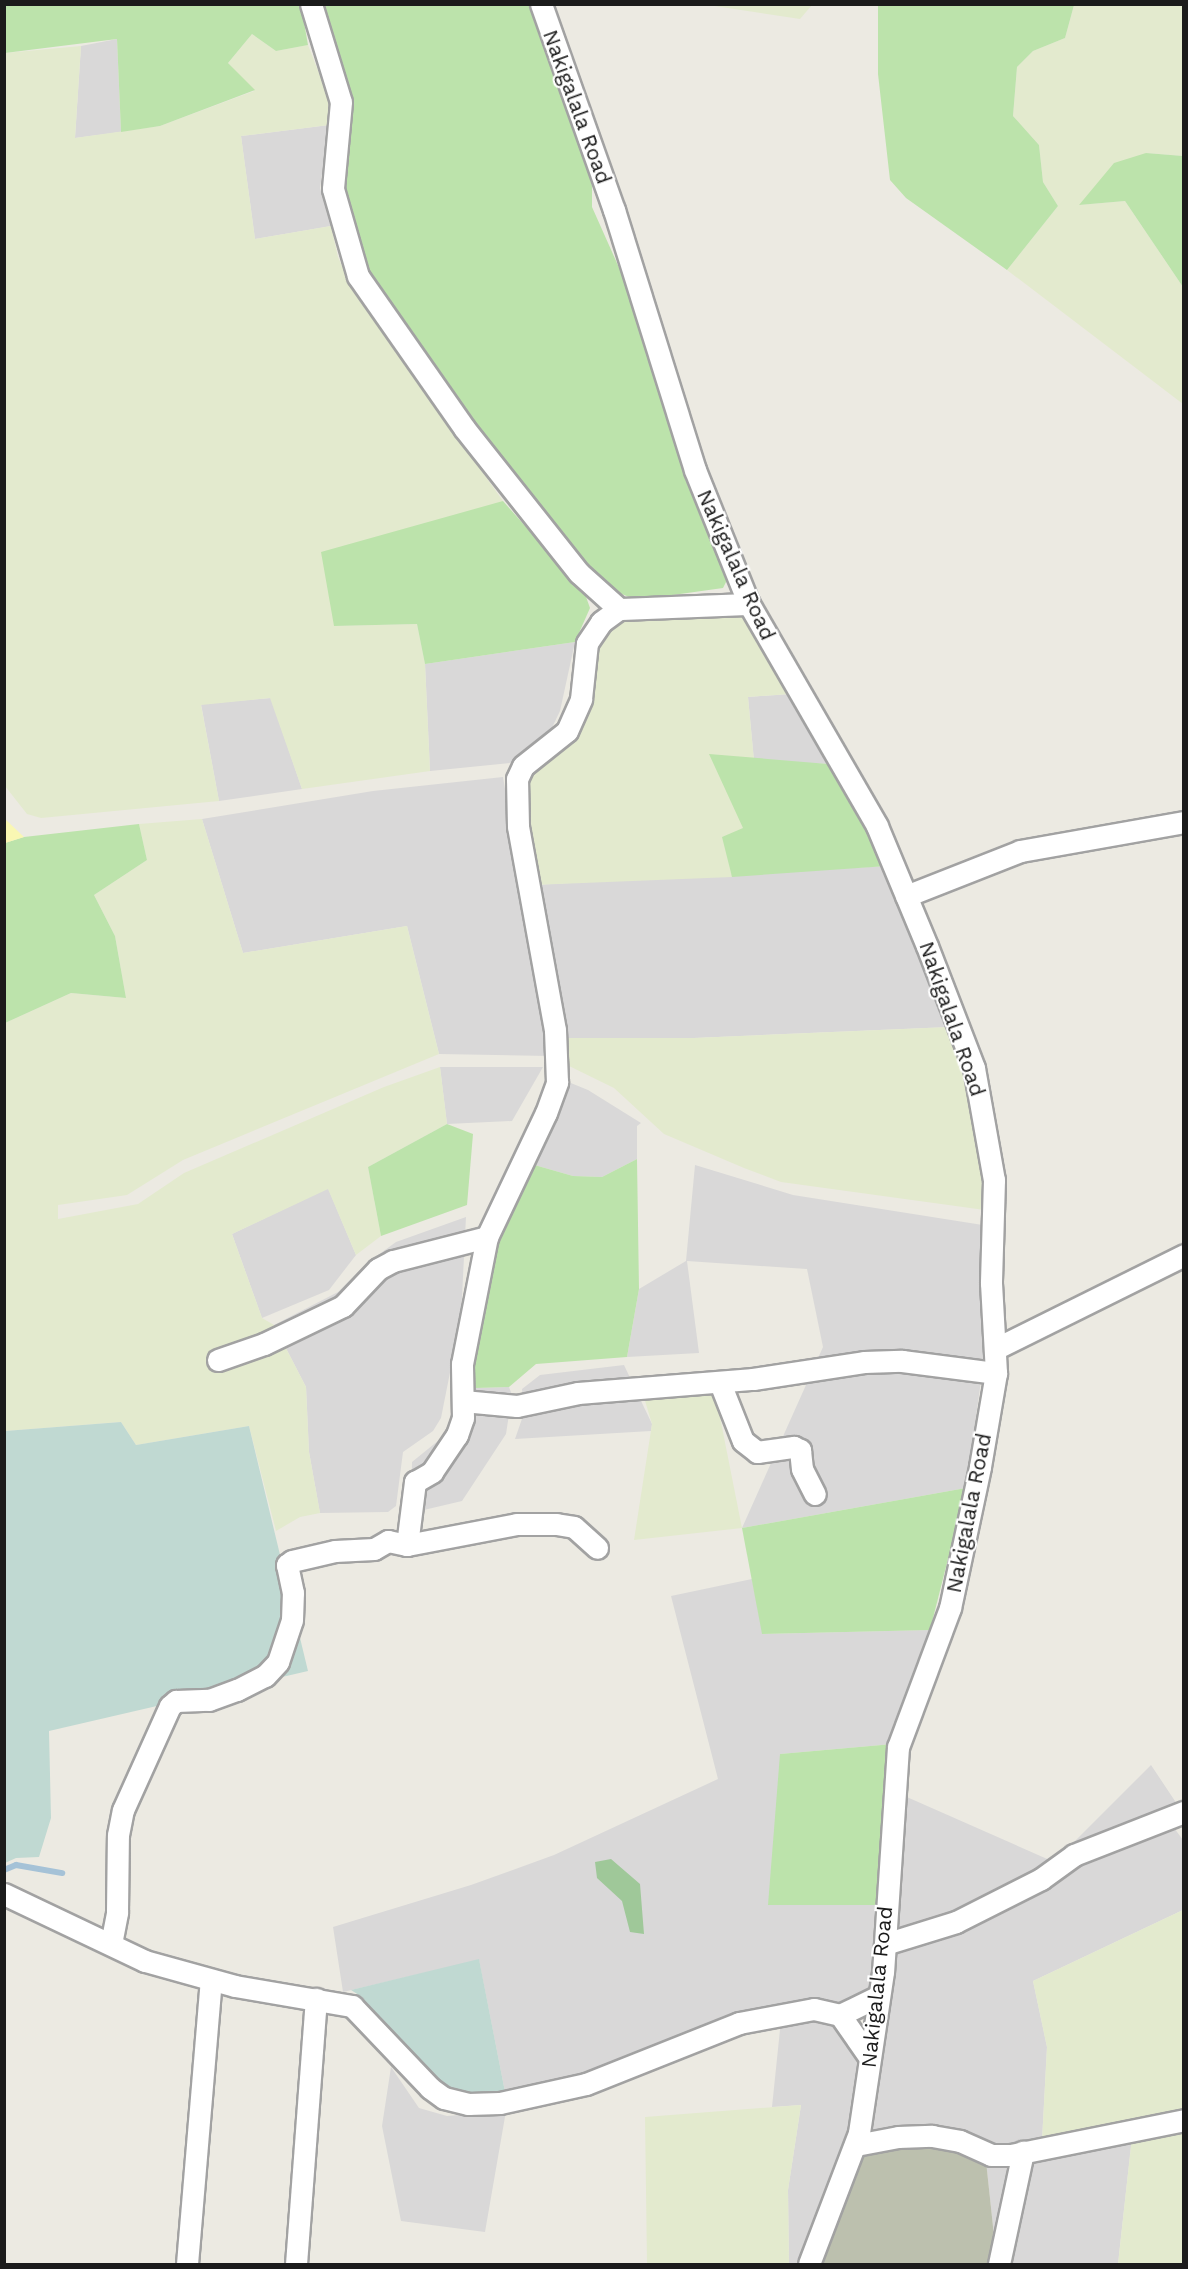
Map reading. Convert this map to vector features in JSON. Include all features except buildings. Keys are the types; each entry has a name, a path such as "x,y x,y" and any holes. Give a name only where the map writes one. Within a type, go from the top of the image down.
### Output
{"street":[{"path":"311,4 341,102 333,189 358,276 472,438 579,573 619,609"},
{"name":"Nakigalala Road","path":"541,4 614,210 695,470 749,604 877,826 980,1090 994,1179 991,1283 997,1348 996,1373 956,1585 898,1747 885,1944 856,2145 809,2265"},
{"path":"407,1545 415,1482 432,1472 457,1435 463,1401 462,1364 487,1237 546,1113 556,1082 555,1030 518,826 517,779 523,766 567,731 581,699 587,643 601,622 619,609 749,604"},
{"path":"906,896 1020,851 1184,822"},
{"path":"218,1360 264,1344 343,1305 378,1269 393,1261 487,1237"},
{"path":"997,1348 1184,1255"},
{"path":"463,1401 517,1406 578,1393 720,1383 864,1362 902,1361 996,1373"},
{"path":"720,1383 743,1441 757,1452 794,1446 800,1450 802,1469 815,1494"},
{"path":"111,1944 117,1912 118,1835 123,1810 170,1706 176,1701 209,1700 237,1690 265,1676 278,1662 292,1620 293,1593 287,1565 292,1561 335,1551 374,1549 388,1541 407,1545 517,1524 556,1524 574,1527 597,1548"},
{"path":"885,1944 956,1922 1041,1879 1074,1855 1184,1812"},
{"path":"4,1894 145,1961 212,1981 316,1999 358,2011 437,2093 451,2100 489,2105 586,2084 747,2021 814,2009 840,2015 879,1996"},
{"path":"187,2265 212,1981"},
{"path":"296,2265 316,1999"},
{"path":"840,2015 870,2058"},
{"path":"856,2145 898,2137 932,2136 960,2141 991,2155 1023,2152 1184,2120"},
{"path":"999,2265 1023,2152"}],"shaded area":[{"path":"812,4 800,19 708,5"},
{"path":"1074,5 1183,5 1183,156 1146,153 1079,205 1125,201 1183,287 1183,404 1007,270 1058,206 1043,182 1039,145 1013,116 1017,67 1033,51 1065,38"},
{"path":"252,34 276,51 308,45 329,99 329,125 241,136 255,239 331,226 338,257 353,291 503,501 334,626 417,624 425,664 430,771 302,789 270,698 201,705 219,801 41,818 27,814 5,786 5,53 81,46 75,138 160,126 254,91 228,63"},
{"path":"117,39 121,132 75,138 81,46"},
{"path":"329,125 320,188 331,226 255,239 241,136"},
{"path":"711,607 745,618 790,694 748,697 754,761 743,829 723,837 732,877 533,885 518,776 560,740 588,637 621,613"},
{"path":"575,642 560,711 547,738 519,762 430,771 425,664"},
{"path":"790,694 828,764 754,761 748,697"},
{"path":"271,698 302,789 219,801 201,704"},
{"path":"503,777 550,1056 439,1054 407,926 243,953 202,819 373,791"},
{"path":"202,819 243,953 407,926 439,1054 183,1160 127,1195 58,1205 58,1219 138,1204 184,1173 384,1087 440,1067 447,1124 368,1167 381,1236 356,1255 328,1189 232,1234 262,1318 274,1325 306,1387 309,1452 320,1513 300,1517 276,1531 249,1426 136,1445 121,1422 5,1431 5,1023 71,993 126,998 115,936 94,895 147,860 139,824"},
{"path":"887,866 950,1027 694,1038 563,1038 533,885"},
{"path":"950,1027 993,1159 992,1211 781,1182 744,1168 664,1134 614,1088 565,1064 563,1038 694,1038"},
{"path":"440,1067 543,1067 512,1121 447,1124"},
{"path":"556,1077 588,1090 641,1123 637,1126 637,1159 602,1177 573,1176 517,1160"},
{"path":"695,1165 793,1195 989,1226 987,1338 966,1488 742,1528 823,1347 807,1269 687,1261 699,1353 627,1357 639,1289 686,1261"},
{"path":"328,1188 356,1255 329,1290 262,1318 232,1234"},
{"path":"466,1217 461,1317 441,1418 433,1431 403,1452 396,1506 388,1512 320,1513 309,1452 306,1387 274,1325 338,1292 367,1263 396,1242"},
{"path":"624,1365 652,1424 651,1431 515,1439 524,1413 522,1389 540,1375"},
{"path":"463,1383 475,1388 509,1387 512,1395 506,1434 462,1501 411,1513 412,1462 444,1436"},
{"path":"715,1392 742,1528 634,1540 652,1424 643,1394"},
{"path":"121,1422 136,1445 249,1426 308,1671 49,1731 51,1818 39,1857 16,1858 5,1863 5,1431"},
{"path":"752,1579 763,1634 930,1630 893,1744 780,1754 881,1905 872,1996 845,2013 822,2005 506,2097 479,1960 343,1992 333,1927 471,1885 554,1855 718,1779 671,1596"},
{"path":"1151,1765 1181,1810 1037,1879 892,1940 900,1794 1054,1862"},
{"path":"1169,1821 1183,1840 1183,1910 1033,1981 1047,2047 1042,2141 1019,2150 861,2142 893,1948 1073,1861"},
{"path":"1183,1910 1183,2110 1042,2141 1047,2047 1033,1981"},
{"path":"479,1959 506,2097 424,2092 362,1997 351,1990"},
{"path":"834,2018 865,2057 835,2192 801,2264 789,2264 788,2190 801,2105 772,2107 781,2020"},
{"path":"391,2067 419,2108 447,2116 506,2111 485,2232 401,2221 382,2126"},
{"path":"801,2105 788,2190 789,2264 647,2264 645,2117"},
{"path":"1183,2128 1183,2264 1118,2264 1132,2137"},
{"path":"1132,2137 1118,2264 997,2264 986,2161"},
{"path":"897,2144 949,2147 986,2161 997,2264 813,2264 859,2158"}],"green space":[{"path":"5,4 301,5 308,45 276,51 252,34 228,63 255,90 160,126 121,132 117,39 5,53"},
{"path":"335,4 537,5 570,102 592,186 592,207 637,308 728,578 723,588 637,600 606,588 579,567 481,437 403,322 366,284 336,193 342,162 318,8"},
{"path":"878,5 1074,5 1065,38 1033,51 1017,67 1013,116 1039,145 1043,182 1058,206 1007,270 906,198 890,180 878,74"},
{"path":"1146,153 1183,156 1183,287 1125,201 1079,205 1114,163"},
{"path":"503,501 585,594 590,608 575,642 425,664 417,624 334,626 321,552"},
{"path":"709,754 828,764 887,866 732,877 722,837 743,828"},
{"path":"139,824 147,860 94,895 115,936 126,998 71,993 5,1023 5,843 24,837"},
{"path":"447,1124 473,1134 467,1205 381,1236 368,1167"},
{"path":"637,1159 639,1289 627,1357 536,1364 509,1387 475,1388 463,1383 474,1314 517,1160 573,1176 602,1177"},
{"path":"966,1488 930,1630 762,1634 742,1528"},
{"path":"893,1744 881,1905 768,1905 780,1754"},
{"path":"611,1859 640,1884 644,1934 630,1932 622,1901 597,1878 595,1862"}],"sand":[{"path":"5,819 24,837 5,843"}],"waterway":[{"path":"4,1870 16,1865 62,1873"}]}
